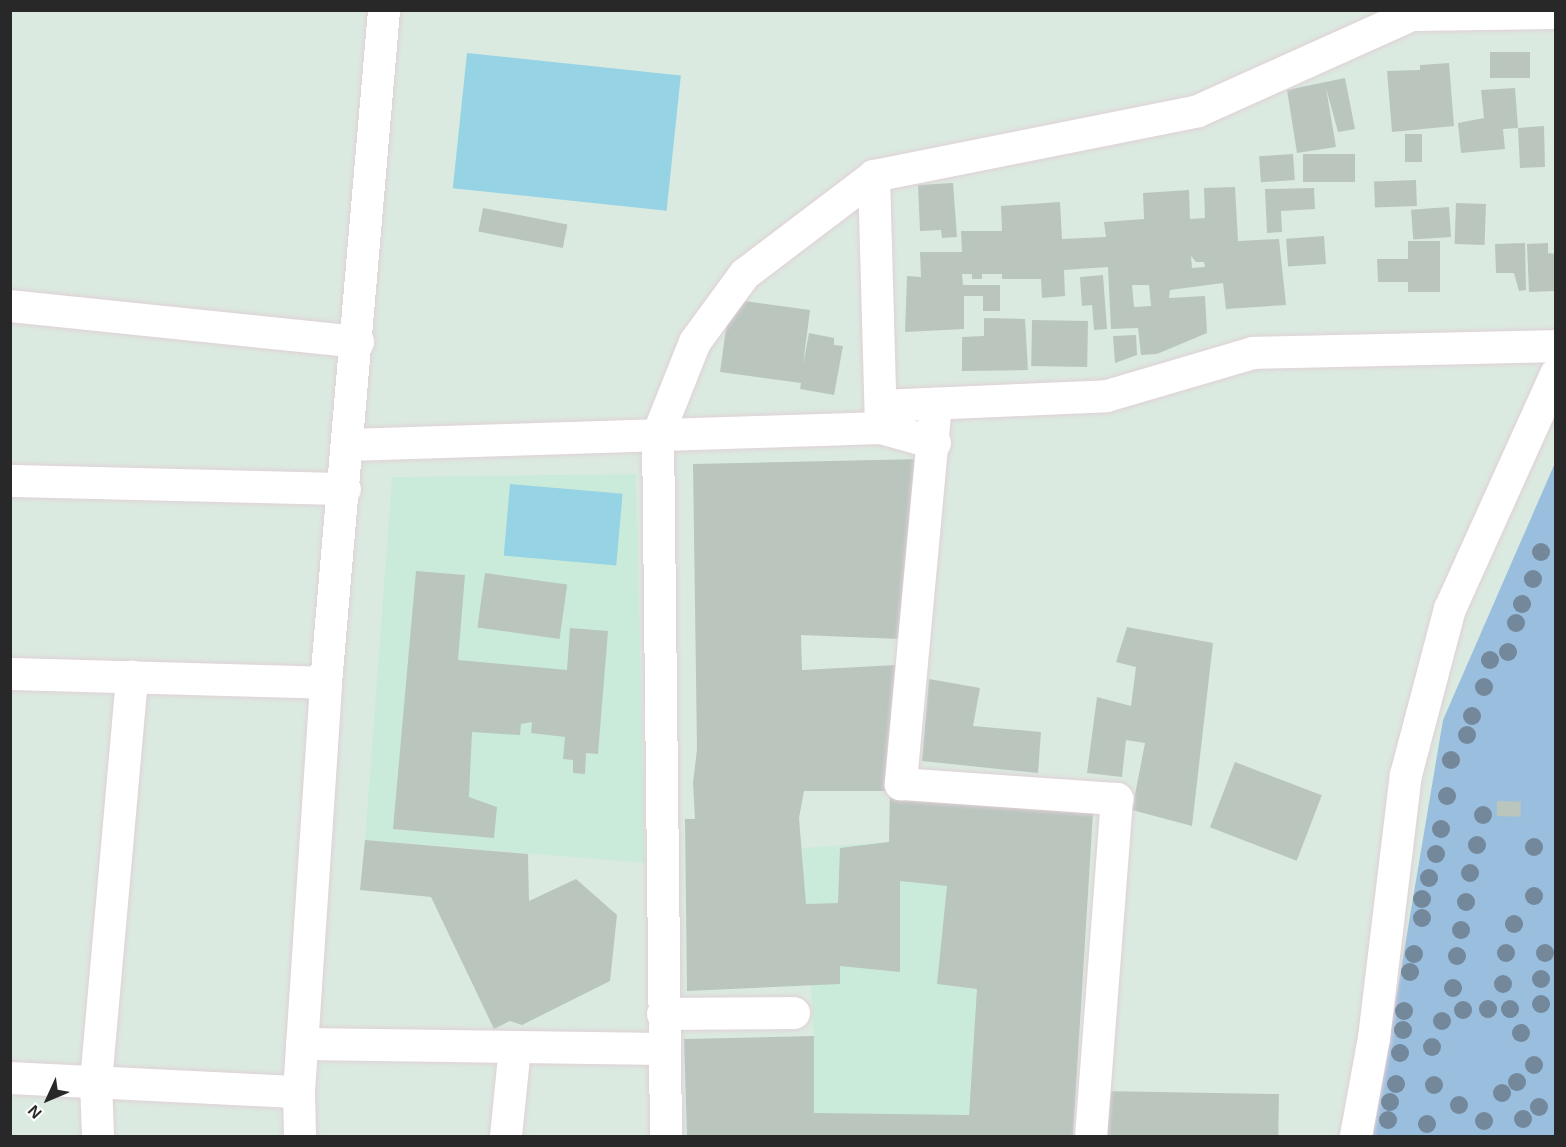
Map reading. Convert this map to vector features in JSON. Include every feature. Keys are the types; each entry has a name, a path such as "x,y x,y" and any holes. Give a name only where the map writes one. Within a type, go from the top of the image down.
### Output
{"street":[{"path":"300,1137 299,1092 326,683 358,342 384,10"},
{"path":"666,1137 658,435 694,342 745,274 874,176 1198,111 1412,15 1556,13"},
{"path":"874,176 881,417"},
{"path":"10,306 358,342"},
{"path":"349,445 658,435 881,417 936,404 1107,396 1253,353 1556,346"},
{"path":"1356,1137 1374,1038 1412,753 1450,609 1556,374"},
{"path":"936,404 935,443 901,784 1117,799 1091,1137"},
{"path":"881,417 935,443"},
{"path":"10,480 345,489"},
{"path":"10,674 326,683"},
{"path":"98,1137 96,1082 132,677"},
{"path":"663,1014 794,1013"},
{"path":"302,1044 665,1049"},
{"path":"506,1137 515,1047"},
{"path":"10,1078 299,1092"}],"shaded area":[{"path":"467,53 681,75 667,211 453,188"},
{"path":"1555,463 1555,1136 1373,1136 1443,720"},
{"path":"636,474 645,863 365,840 392,477"},
{"path":"510,484 623,494 616,566 504,556"},
{"path":"889,842 889,880 947,886 981,947 967,1136 814,1136 814,1036 802,848"}],"building":[{"path":"1490,52 1530,52 1530,78 1490,78"},
{"path":"1449,63 1454,126 1392,132 1387,71 1420,70 1420,65"},
{"path":"1345,78 1355,129 1338,132 1326,88 1336,147 1297,153 1287,90"},
{"path":"1515,88 1518,128 1503,129 1505,149 1461,153 1458,123 1484,118 1481,90"},
{"path":"1544,126 1545,167 1520,168 1518,128"},
{"path":"1405,134 1422,134 1422,162 1405,162"},
{"path":"1293,154 1295,180 1261,182 1259,156"},
{"path":"1303,154 1355,154 1355,182 1303,182"},
{"path":"1416,180 1417,206 1375,207 1374,181"},
{"path":"953,183 957,237 942,238 941,230 920,231 918,185"},
{"path":"1235,187 1238,241 1279,239 1286,305 1226,309 1223,283 1170,290 1169,298 1205,296 1207,333 1157,354 1141,355 1138,328 1111,329 1108,267 1064,270 1065,296 1042,298 1041,279 1002,279 1002,274 982,274 982,279 972,279 972,274 962,274 963,285 1000,285 1000,311 983,311 983,296 964,296 964,329 905,332 907,276 921,277 920,252 962,252 961,231 1002,231 1001,206 1060,202 1062,239 1106,237 1104,222 1144,219 1143,193 1189,190 1190,219 1205,218 1204,188","holes":["1191,256 1196,262 1204,262 1205,267 1192,268","1132,285 1149,285 1151,306 1134,307"]},
{"path":"1314,188 1315,209 1281,211 1282,232 1267,233 1265,189"},
{"path":"1456,203 1486,204 1485,245 1455,244"},
{"path":"1449,207 1451,237 1413,240 1411,210"},
{"path":"483,208 567,224 563,248 478,232"},
{"path":"1324,236 1326,264 1288,267 1286,239"},
{"path":"1408,241 1440,241 1440,292 1408,292 1408,282 1378,282 1377,259 1408,259"},
{"path":"1525,243 1526,290 1519,291 1514,273 1496,273 1495,244"},
{"path":"1548,243 1548,253 1556,254 1556,291 1529,292 1527,244"},
{"path":"1103,275 1107,329 1094,330 1092,305 1082,306 1080,277"},
{"path":"730,299 810,310 803,365 809,333 834,338 834,345 843,346 834,395 800,389 801,383 720,372"},
{"path":"984,318 1025,319 1028,370 962,371 962,337 984,336"},
{"path":"1032,320 1088,321 1087,367 1031,366"},
{"path":"1136,335 1137,355 1115,363 1113,336"},
{"path":"922,459 900,639 801,635 802,670 897,665 890,791 1093,812 1073,1136 687,1136 684,1039 814,1036 814,1113 969,1115 977,989 937,984 947,886 900,881 900,972 840,966 840,984 687,991 685,819 695,819 693,783 697,749 693,464","holes":["804,791 890,791 889,842 840,848 838,903 806,904 799,818"]},
{"path":"416,571 465,575 458,660 567,670 570,628 608,631 598,754 586,753 585,774 573,773 573,760 563,759 565,737 531,733 532,722 521,724 520,735 472,732 469,797 497,807 494,838 393,829"},
{"path":"485,573 567,585 560,639 477,627"},
{"path":"1127,627 1213,643 1192,826 1132,810 1145,743 1126,740 1122,777 1087,773 1097,697 1131,706 1136,667 1116,662"},
{"path":"929,679 980,688 973,726 1041,732 1038,773 922,761"},
{"path":"1235,762 1322,795 1297,861 1210,827"},
{"path":"1497,801 1521,802 1520,817 1496,816"},
{"path":"365,840 528,854 529,901 576,879 617,915 610,981 522,1025 510,1021 494,1029 431,897 360,890"},
{"path":"1100,1091 1279,1094 1278,1136 1099,1136"}]}
